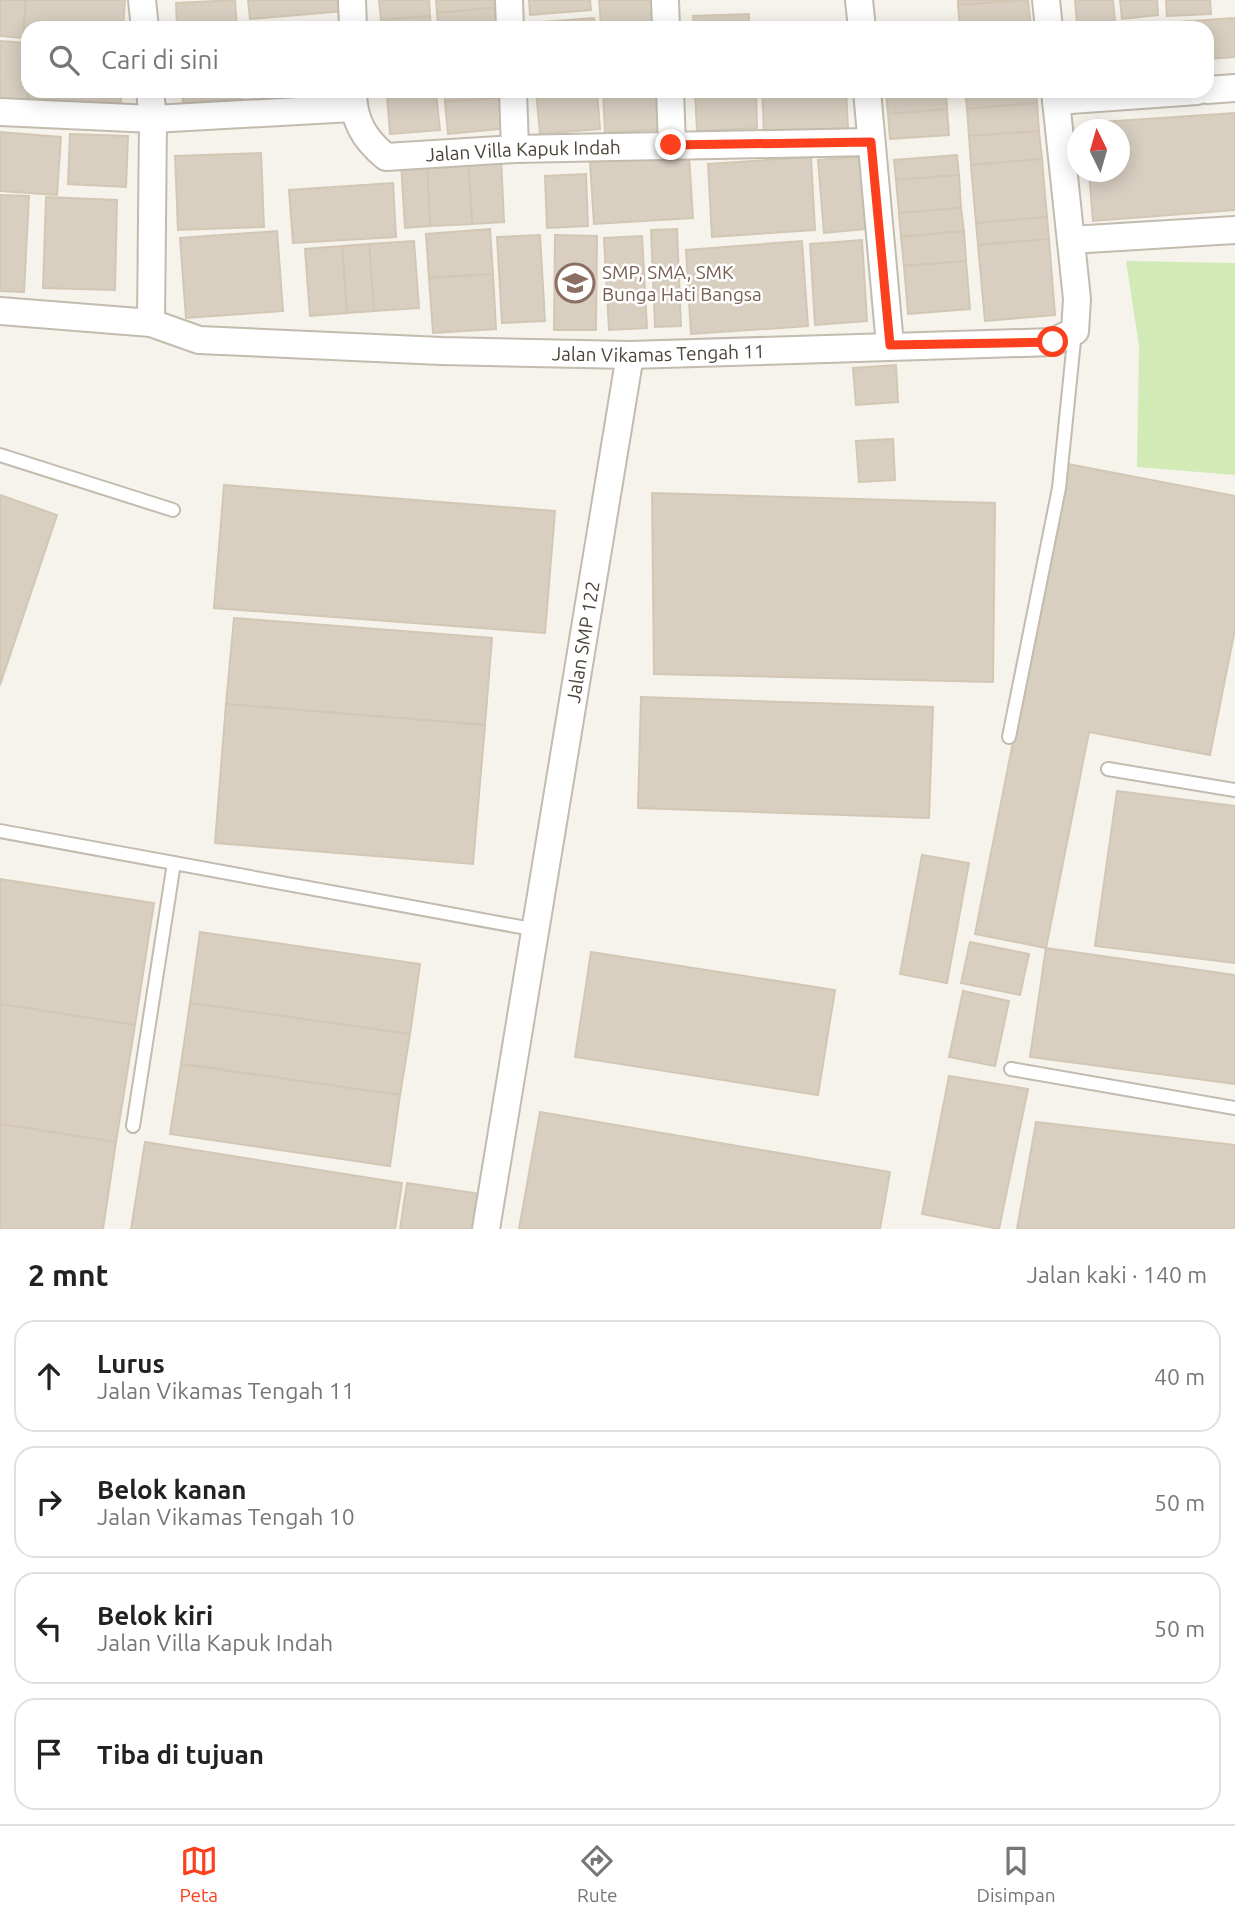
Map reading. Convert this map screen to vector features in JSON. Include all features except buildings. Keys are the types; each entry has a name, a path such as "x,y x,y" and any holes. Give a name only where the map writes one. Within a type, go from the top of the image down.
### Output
{"street":[{"path":"142,0 144,21"},
{"path":"352,0 353,21"},
{"path":"509,0 510,21"},
{"path":"665,0 666,21"},
{"path":"859,0 861,21"},
{"path":"1046,0 1048,21"},
{"path":"1214,90 1235,88"},
{"path":"151,98 153,120 151,323"},
{"path":"513,98 515,149"},
{"path":"670,98 671,145"},
{"path":"868,98 890,345"},
{"path":"1056,98 1077,299 1075,331"},
{"path":"0,112 153,120 353,99"},
{"name":"Jalan Villa Kapuk Indah","path":"353,99 362,132 386,157 515,149 871,142"},
{"path":"1071,240 1235,230"},
{"name":"Jalan Vikamas Tengah 11","path":"0,311 151,323 199,340 630,355 1053,342 1075,331"},
{"name":"Jalan SMP 122","path":"486,1229 630,355"}],"lane":[{"path":"1009,737 1059,488 1075,331"},
{"path":"0,455 173,510"},
{"path":"1108,769 1235,790"},
{"path":"0,831 537,930"},
{"path":"133,1126 174,863"},
{"path":"1011,1069 1235,1108"}],"green space":[{"path":"1126,261 1235,263 1235,475 1137,467 1139,346"}],"place":[{"name":"SMP, SMA, SMK Bunga Hati Bangsa","path":"575,283"}],"route":[{"path":"671,145 871,142 890,345 1053,342"}]}
